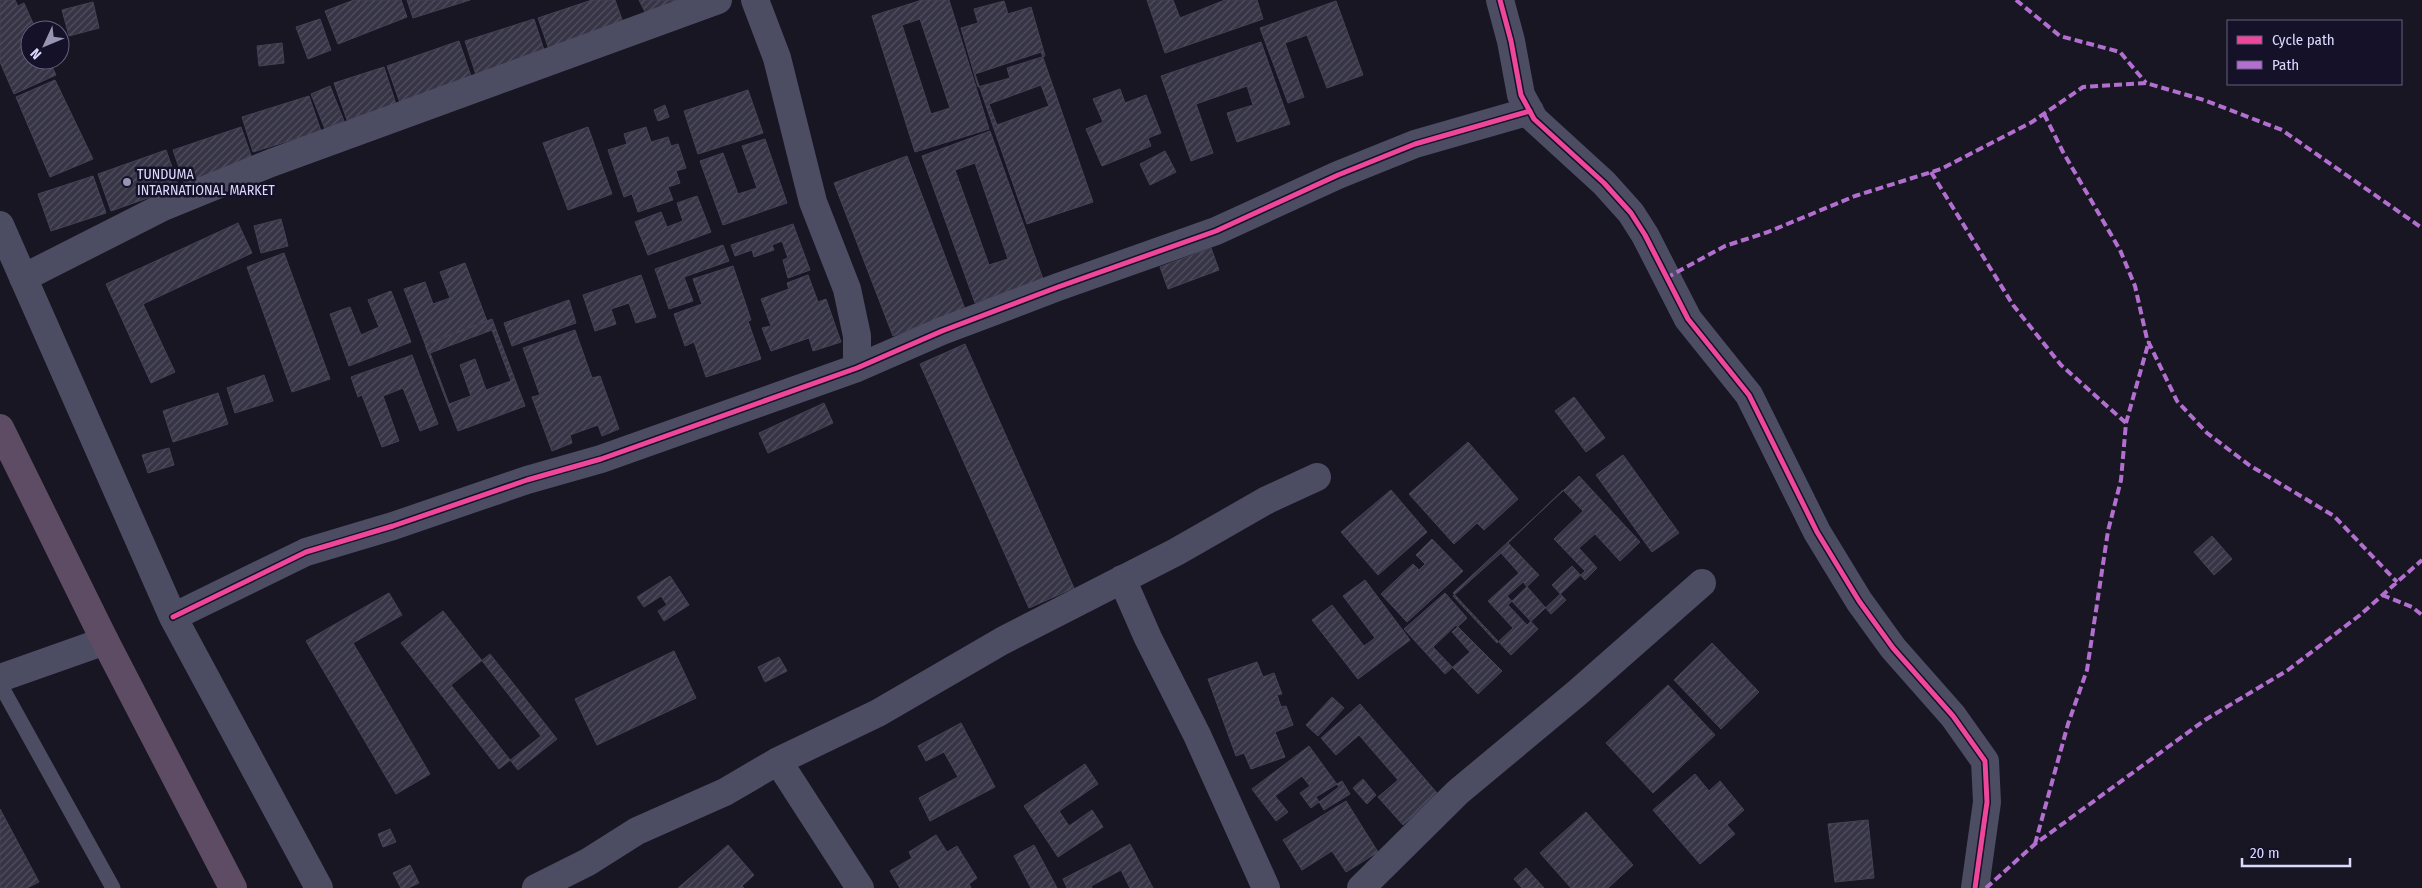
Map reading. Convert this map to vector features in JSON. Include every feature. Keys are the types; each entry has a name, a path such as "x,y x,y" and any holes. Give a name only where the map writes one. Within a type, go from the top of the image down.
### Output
{"highway":[{"path":"0,428 105,641 232,888"}],"street":[{"path":"23,278 163,207 271,162 718,0"},
{"path":"755,0 777,58 813,202 847,288 857,336 857,368"},
{"path":"1500,0 1511,41 1521,95 1530,111 1548,133 1604,183 1631,213 1645,235 1688,319 1749,395 1817,532 1860,601 1893,648 1953,716 1985,761 1987,802 1975,888"},
{"path":"173,617 306,552 393,526 518,483 601,459 857,368 942,331 1058,287 1216,231 1338,175 1415,144 1530,111"},
{"path":"0,226 173,617 319,888"},
{"path":"536,888 588,862 637,831 725,792 778,760 878,713 1002,641 1122,580 1267,500 1317,477"},
{"path":"1122,580 1148,638 1197,735 1266,888"},
{"path":"1361,888 1458,792 1577,693 1702,583"},
{"path":"0,678 105,641"},
{"path":"778,760 860,888"}],"lane":[{"path":"0,684 113,888"}],"building":[{"path":"0,0 15,0 18,6 24,3 32,20 20,20 20,70 54,70 56,75 14,94 0,62"},
{"path":"354,0 401,0 407,17 338,44 325,11"},
{"path":"407,0 470,0 413,18"},
{"path":"592,0 615,0 625,28 551,55 538,18"},
{"path":"639,0 680,0 646,14"},
{"path":"922,0 949,0 989,129 915,152 872,16","holes":["920,19 950,108 931,114 902,25"]},
{"path":"1147,0 1173,0 1180,18 1225,0 1257,0 1263,19 1165,53"},
{"path":"1004,1 1008,14 1031,7 1045,56 1007,68 1010,78 978,87 961,28 978,23 974,9"},
{"path":"1336,1 1363,75 1327,88 1307,35 1285,43 1304,97 1288,103 1260,28"},
{"path":"93,2 99,28 70,36 70,20 65,20 62,10"},
{"path":"320,19 331,50 308,59 296,27"},
{"path":"534,19 546,56 477,78 465,41"},
{"path":"459,41 472,79 400,103 387,66"},
{"path":"1261,42 1290,124 1237,142 1227,113 1253,105 1247,86 1196,104 1213,153 1191,161 1161,76"},
{"path":"282,43 284,63 259,66 257,46"},
{"path":"1041,52 1093,202 1027,224 975,74"},
{"path":"384,67 396,104 347,120 334,83"},
{"path":"55,80 93,159 50,177 16,97"},
{"path":"1041,85 1049,106 997,125 989,104"},
{"path":"330,86 344,121 325,129 311,94"},
{"path":"1120,89 1125,103 1146,95 1161,133 1148,138 1151,146 1102,166 1086,129 1103,122 1093,99"},
{"path":"748,90 763,133 698,154 684,111"},
{"path":"309,96 321,131 253,152 242,117"},
{"path":"665,105 669,117 658,121 654,110"},
{"path":"241,127 253,161 185,185 173,150"},
{"path":"588,127 612,194 568,210 543,143"},
{"path":"646,127 651,142 668,137 671,146 678,144 686,168 676,171 680,183 668,187 673,200 638,212 632,194 624,197 608,150 627,144 624,134"},
{"path":"990,131 1043,279 975,303 922,156","holes":["975,163 1008,259 989,265 955,170"]},
{"path":"765,139 787,203 723,225 700,161 723,153 738,194 757,188 742,146"},
{"path":"166,150 179,187 111,211 98,174"},
{"path":"1165,151 1176,172 1150,185 1140,164"},
{"path":"907,156 965,309 893,336 834,183"},
{"path":"93,176 106,213 51,231 38,194"},
{"path":"697,196 711,232 648,255 635,222 661,212 667,227 683,221 677,203"},
{"path":"281,219 288,246 261,253 254,226"},
{"path":"238,223 252,253 143,304 175,372 151,383 106,284"},
{"path":"793,224 810,270 788,278 783,260 788,258 782,241 772,245 774,250 754,257 752,250 735,256 731,245"},
{"path":"723,245 729,261 684,277 693,301 669,309 655,269"},
{"path":"1211,248 1219,270 1168,289 1160,267"},
{"path":"284,253 330,379 292,392 247,267"},
{"path":"465,263 487,321 425,344 404,289 425,282 433,304 450,298 440,272"},
{"path":"733,266 751,320 748,321 761,359 706,377 694,342 685,346 674,314 702,304 693,279"},
{"path":"641,275 656,317 636,323 629,303 611,309 616,324 595,331 583,295"},
{"path":"808,275 818,302 826,299 841,342 813,351 809,338 771,351 762,328 771,326 761,299 789,289 787,283"},
{"path":"391,291 411,342 349,366 330,314 350,307 361,335 379,327 368,300"},
{"path":"569,300 576,323 512,346 504,323"},
{"path":"492,319 525,406 458,431 425,345"},
{"path":"492,330 511,381 486,390 475,359 460,365 471,396 449,404 430,353"},
{"path":"575,330 592,378 600,376 619,429 602,436 598,425 570,435 572,443 552,451 532,397 540,395 523,348"},
{"path":"965,344 1074,588 1029,608 920,364"},
{"path":"412,355 438,424 420,431 403,388 383,396 399,441 382,447 362,395 358,397 351,377"},
{"path":"264,375 273,401 235,413 227,388"},
{"path":"218,393 228,424 173,442 163,411"},
{"path":"1574,397 1605,438 1586,452 1555,411"},
{"path":"824,403 833,423 768,453 759,433"},
{"path":"1468,442 1518,499 1484,530 1477,523 1454,544 1409,494"},
{"path":"169,448 174,465 148,473 142,455"},
{"path":"1623,455 1679,533 1652,552 1596,475"},
{"path":"1579,476 1640,542 1620,561 1595,534 1579,548 1597,568 1585,580 1572,566 1552,585 1566,600 1551,614 1523,582 1507,596 1538,629 1511,655 1453,593"},
{"path":"1391,490 1427,532 1378,575 1341,532"},
{"path":"1563,490 1583,511 1554,539 1585,571 1527,625 1508,605 1539,575 1508,543"},
{"path":"2212,536 2232,559 2214,575 2194,552"},
{"path":"1432,539 1463,571 1407,622 1381,594 1413,564 1419,570 1425,564 1416,555"},
{"path":"1501,553 1519,573 1488,601 1513,628 1497,643 1453,596"},
{"path":"670,576 689,605 664,621 658,611 667,605 661,596 644,607 637,597"},
{"path":"1365,580 1410,640 1358,679 1312,620 1332,605 1364,646 1375,638 1343,596"},
{"path":"389,593 402,615 353,643 430,774 396,794 306,641"},
{"path":"1445,593 1467,618 1452,632 1470,652 1445,674 1404,629"},
{"path":"443,611 541,736 499,769 401,643"},
{"path":"1456,625 1502,671 1478,694 1433,647"},
{"path":"1712,643 1759,692 1721,729 1674,680"},
{"path":"674,651 696,698 597,745 575,699"},
{"path":"490,654 557,739 518,770 451,685"},
{"path":"779,657 787,671 765,682 758,667"},
{"path":"1257,662 1263,677 1274,673 1282,694 1277,695 1281,707 1286,706 1293,725 1275,732 1285,757 1251,769 1244,753 1236,756 1208,679"},
{"path":"1668,685 1715,735 1653,793 1606,743"},
{"path":"1332,697 1344,708 1318,736 1306,725"},
{"path":"1360,704 1438,794 1403,825 1378,797 1398,780 1359,735 1336,755 1321,738"},
{"path":"961,723 995,787 930,821 919,798 958,777 944,752 926,761 918,746"},
{"path":"1309,746 1339,787 1311,808 1300,793 1310,786 1302,776 1275,796 1288,812 1276,821 1252,789"},
{"path":"1085,764 1098,784 1059,811 1069,826 1092,810 1103,827 1058,857 1024,806"},
{"path":"1695,774 1709,791 1720,781 1744,810 1727,825 1735,834 1700,864 1653,810"},
{"path":"1363,779 1376,795 1367,804 1353,788"},
{"path":"1342,781 1350,794 1324,810 1316,797"},
{"path":"1346,801 1378,852 1346,872 1332,851 1302,870 1283,840"},
{"path":"0,809 39,882 27,888 0,888"},
{"path":"1586,812 1633,865 1608,888 1571,888 1540,853"},
{"path":"1868,820 1874,878 1835,882 1828,824"},
{"path":"390,829 396,842 383,847 378,834"},
{"path":"936,835 947,852 957,846 977,878 969,884 971,888 900,888 890,871 912,858 909,852"},
{"path":"1130,844 1153,888 1130,888 1121,870 1091,886 1092,888 1067,888 1063,879"},
{"path":"728,845 754,875 742,886 744,888 678,888"},
{"path":"1034,845 1057,888 1031,888 1014,856"},
{"path":"410,865 419,883 408,888 401,888 393,873"},
{"path":"1526,868 1544,888 1522,888 1514,879"}],"marked path":[{"path":"2016,0 2060,36 2120,52 2146,83"},
{"path":"1666,278 1725,246 1768,232 1855,196 1941,169 2032,122 2083,87 2146,83 2204,100 2282,130 2422,228"},
{"path":"2044,114 2063,152 2120,250 2135,286 2147,339 2177,401 2207,433 2249,465 2334,516 2397,582"},
{"path":"1931,172 2013,305 2061,365 2126,423"},
{"path":"2035,844 2068,724 2087,670 2108,531 2121,480 2126,423 2149,341"},
{"path":"1986,888 2035,844 2205,720 2288,670 2360,615 2422,560"},
{"path":"2382,595 2412,607 2422,615"}],"cycle path":[{"path":"1500,0 1511,41 1521,95 1534,119 1604,183 1631,213 1645,235 1688,319 1749,395 1817,532 1859,601 1893,648 1953,716 1985,761 1987,802 1975,888"},
{"path":"173,617 306,552 393,526 527,480 601,459 857,368 942,331 1058,287 1216,231 1338,175 1415,144 1530,111"}],"place":[{"name":"TUNDUMA INTARNATIONAL MARKET","path":"127,182"}]}
